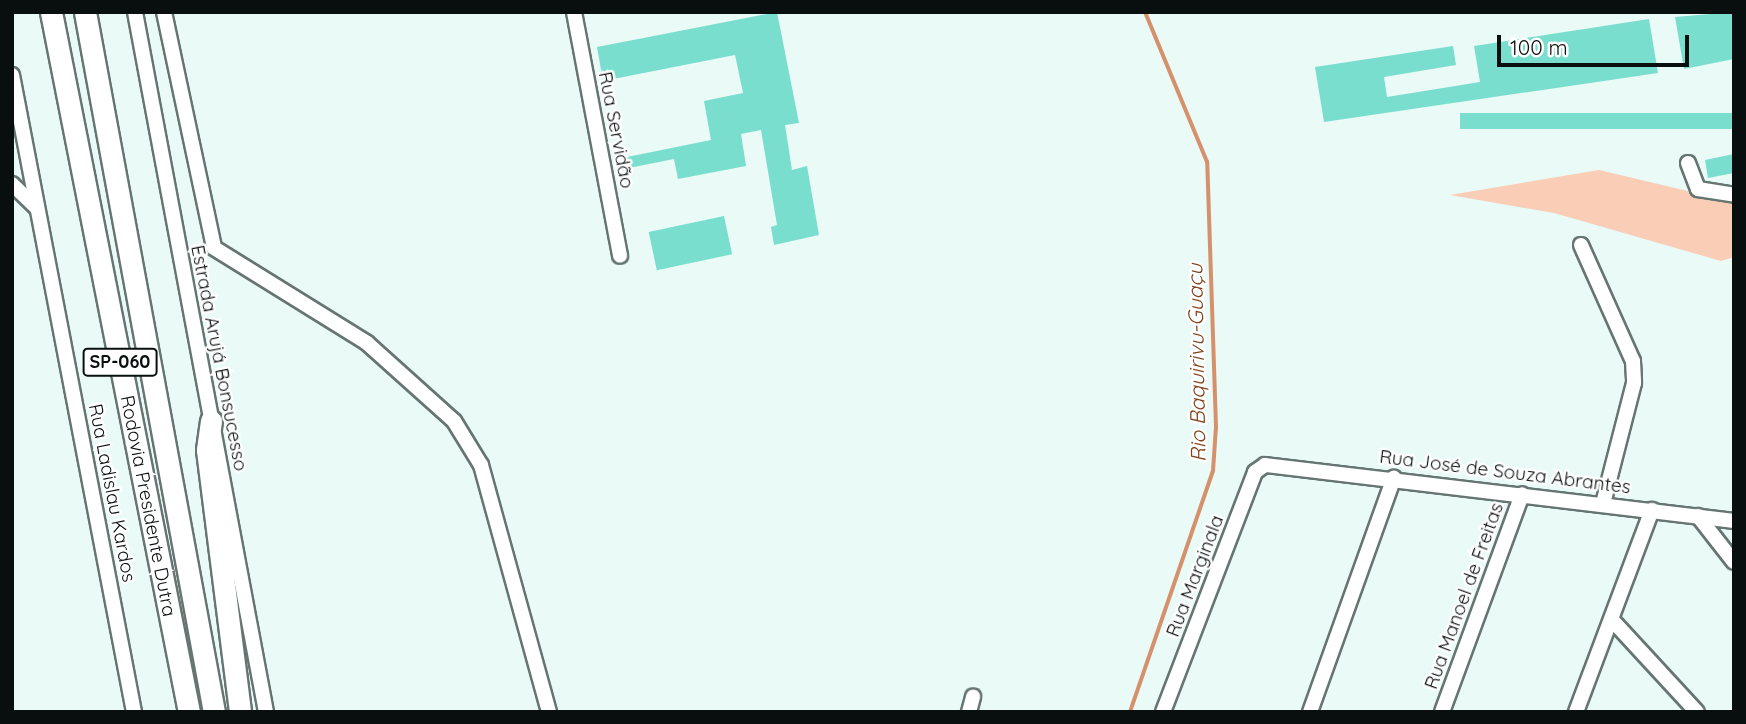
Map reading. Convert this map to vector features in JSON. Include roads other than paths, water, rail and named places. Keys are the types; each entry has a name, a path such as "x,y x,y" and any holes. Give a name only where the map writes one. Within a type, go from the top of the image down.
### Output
{"highway":[{"name":"Rodovia Presidente Dutra","path":"51,12 189,712"},
{"name":"Rodovia Presidente Dutra","path":"85,12 214,712"},
{"path":"211,421 207,450 240,712"}],"street":[{"name":"Estrada Arujá Bonsucesso","path":"135,12 266,712"},
{"path":"164,12 214,248 378,351 454,421 481,466 550,712"},
{"name":"Rua Servidão","path":"575,12 620,256"},
{"name":"Rua Ladislau Kardos","path":"12,75 134,712"},
{"path":"1688,163 1699,189 1734,195"},
{"path":"12,184 37,207"},
{"path":"1581,245 1633,361 1634,383 1603,504"},
{"name":"Rua José de Souza Abrantes","path":"1272,464 1734,521"},
{"name":"Rua Marginala","path":"1163,712 1255,472 1272,464"},
{"path":"1310,712 1394,478"},
{"name":"Rua Manoel de Freitas","path":"1442,712 1522,494"},
{"path":"1576,712 1652,510"},
{"path":"1699,516 1734,562"},
{"path":"1612,620 1697,712"},
{"path":"969,712 973,697"}],"waterway":[{"name":"Rio Baquirivu-Guaçu","path":"1130,712 1213,471 1216,427 1207,162 1145,12"}]}
